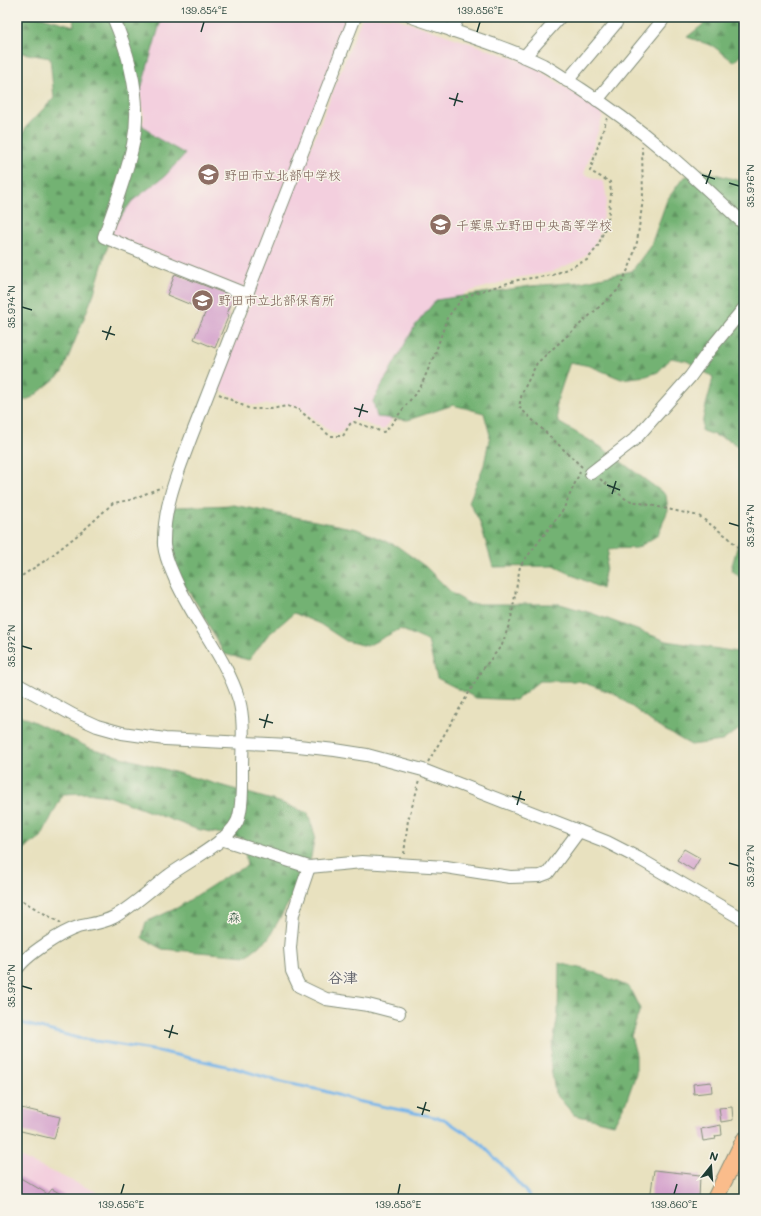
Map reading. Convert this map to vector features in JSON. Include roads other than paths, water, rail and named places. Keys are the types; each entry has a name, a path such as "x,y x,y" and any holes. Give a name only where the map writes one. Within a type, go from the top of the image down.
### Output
{"main road":[{"path":"715,1199 744,1140"}],"street":[{"path":"112,17 126,54 134,83 136,118 133,144 104,237 248,295"},
{"path":"17,969 28,958 42,948 76,928 112,918 232,830 239,814 243,721 239,701 230,677 178,586 168,562 164,546 165,522 175,482 355,17"},
{"path":"412,17 524,57 544,66 609,107 641,132 682,165 744,224"},
{"path":"452,31 458,17"},
{"path":"524,57 560,17"},
{"path":"597,100 662,21"},
{"path":"567,81 616,23"},
{"path":"587,470 635,439 690,377 708,352 744,308"},
{"path":"17,684 73,715 97,726 122,733 165,739 243,742 335,750 367,755 423,770 607,842 638,858 744,920"},
{"path":"221,839 309,867 362,862 446,867 510,877 540,876 548,873 579,831"},
{"path":"309,867 293,914 290,948 292,971 299,986 326,999 368,1005 399,1013"}],"waterway":[{"path":"17,1022 78,1038 163,1052 235,1068 281,1082 321,1090 357,1101 444,1119 479,1142 506,1169 532,1199"}],"place":[{"name":"野田市立北部中学校","path":"208,175"},
{"name":"千葉県立野田中央高等学校","path":"441,225"},
{"name":"野田市立北部保育所","path":"203,300"}],"district":[{"name":"谷津","path":"343,978"}],"park label":[{"name":"森","path":"234,917"}]}
